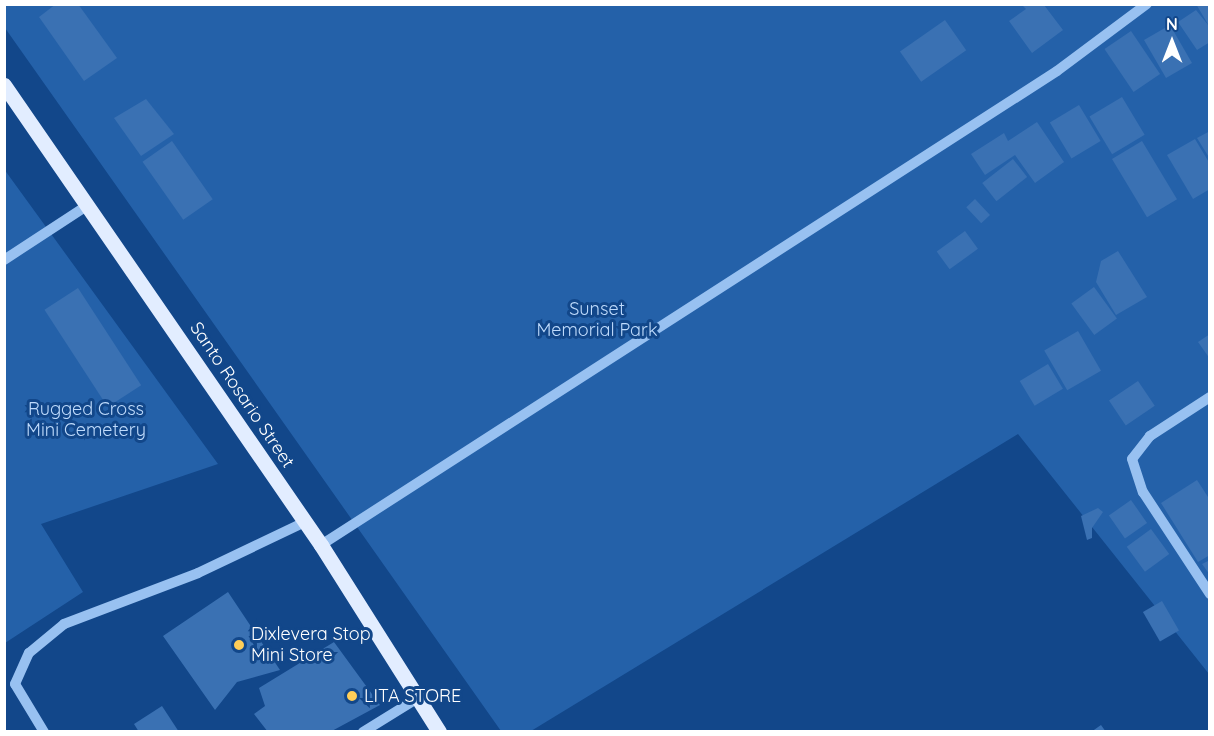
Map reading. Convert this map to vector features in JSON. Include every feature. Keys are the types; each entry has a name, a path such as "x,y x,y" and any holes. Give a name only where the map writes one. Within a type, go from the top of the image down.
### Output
{"main road":[{"name":"Santo Rosario Street","path":"4,85 321,545 439,732"}],"street":[{"path":"321,545 1057,71 1147,4"},
{"path":"4,260 88,205"},
{"path":"1209,397 1150,436 1132,459 1143,492 1209,594"},
{"path":"44,732 15,684 29,653 64,624 198,573 305,522"},
{"path":"363,732 418,698"}],"green space":[{"name":"Sunset Memorial Park","path":"4,5 1209,5 1209,674 1018,434 531,731 501,731 5,28"},
{"name":"Rugged Cross Mini Cemetery","path":"4,169 218,464 41,524 83,592 5,643"}],"building":[{"path":"56,4 78,4 117,58 84,81 39,17"},
{"path":"1196,4 1210,4 1210,42 1197,50 1178,22 1196,10 1209,26"},
{"path":"1022,5 1044,5 1063,30 1032,53 1009,21 1026,9"},
{"path":"945,20 966,50 921,82 900,52"},
{"path":"1170,25 1192,63 1166,78 1144,40"},
{"path":"1131,31 1160,74 1134,92 1104,49"},
{"path":"1122,97 1145,135 1112,154 1089,117"},
{"path":"146,99 174,134 141,156 114,118"},
{"path":"1079,105 1101,141 1071,159 1050,123"},
{"path":"1037,122 1064,162 1035,183 1015,155 985,175 971,154 1004,133 1008,141"},
{"path":"1210,131 1210,159 1197,138"},
{"path":"1195,139 1210,164 1210,189 1193,199 1167,155"},
{"path":"172,141 213,199 183,220 143,162"},
{"path":"1142,141 1177,199 1147,217 1112,159"},
{"path":"1013,159 1027,177 996,201 982,183"},
{"path":"975,199 990,215 981,223 966,207"},
{"path":"965,231 978,249 950,269 937,252"},
{"path":"1118,251 1147,297 1116,315 1096,282 1101,261"},
{"path":"1094,287 1117,319 1094,335 1071,303"},
{"path":"78,288 141,385 108,407 44,310"},
{"path":"1078,331 1101,371 1067,390 1044,351"},
{"path":"1210,334 1210,359 1198,342"},
{"path":"1048,364 1063,389 1035,406 1020,381"},
{"path":"1138,381 1155,406 1126,425 1109,401"},
{"path":"1197,480 1210,500 1210,555 1198,562 1161,503"},
{"path":"1131,500 1147,523 1125,538 1109,515"},
{"path":"1098,508 1103,512 1092,528 1092,538 1087,540 1081,516"},
{"path":"1151,529 1169,554 1145,572 1127,547"},
{"path":"1210,560 1210,575 1202,564"},
{"path":"228,592 280,670 237,682 215,710 163,636"},
{"path":"1162,601 1179,630 1160,641 1143,612"},
{"path":"334,642 380,705 330,732 268,732 254,714 265,706 259,688"},
{"path":"162,706 179,732 139,732 134,724"},
{"path":"1101,725 1106,732 1091,732"}],"place":[{"name":"Dixlevera Stop Mini Store","path":"239,645"},
{"name":"LITA STORE","path":"352,696"}]}
